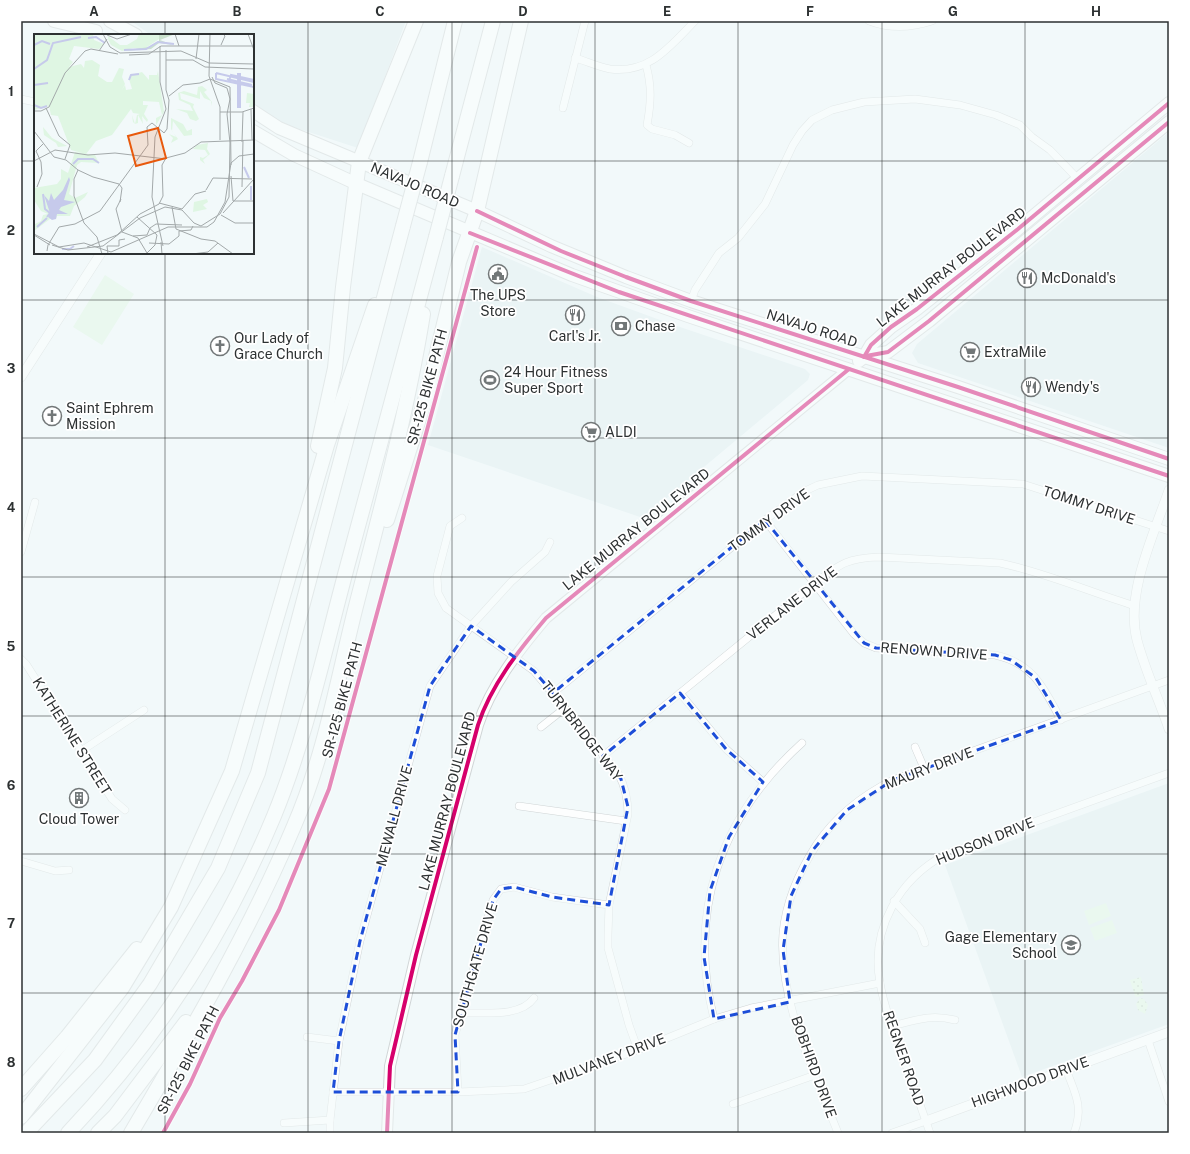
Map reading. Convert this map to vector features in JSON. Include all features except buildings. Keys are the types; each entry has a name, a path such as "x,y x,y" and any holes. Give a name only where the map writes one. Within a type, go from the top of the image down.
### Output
{"highway":[{"path":"290,573 335,368 359,162 416,21"},
{"path":"26,1133 95,1060 150,984 218,868 258,773 420,162 455,21"},
{"path":"68,1133 106,1093 161,1022 203,958 244,881 274,816 304,726 493,21"},
{"path":"347,644 427,394 460,262 476,211 521,21"},
{"path":"131,1133 213,994 263,897 296,824 328,724 398,437 414,366 436,236"},
{"path":"21,1117 122,988 171,907 232,772 327,445 361,341 397,249"},
{"path":"21,1089 67,1037 171,907"},
{"path":"98,1133 115,1116 167,1048 232,958"}],"main road":[{"path":"54,21 98,34"},
{"path":"78,21 98,34"},
{"path":"110,21 134,34"},
{"name":"LAKE MURRAY BOULEVARD","path":"387,1133 390,1066 416,955 484,706 514,658 546,618 849,369 864,356 871,344 917,309 1078,179 1169,103"},
{"name":"NAVAJO ROAD","path":"254,112 279,128 476,211 561,251 626,277 691,301 864,356 1169,459"},
{"name":"LAKE MURRAY BOULEVARD","path":"864,356 888,352 930,321 1169,122"},
{"name":"NAVAJO ROAD","path":"254,132 294,155 357,184 470,233 619,292 1169,476"},
{"path":"1089,188 1089,180 1097,163"},
{"path":"1073,202 1078,179"},
{"path":"619,292 642,292 683,307 688,306 691,301"},
{"path":"688,316 704,312 740,324 771,326"},
{"path":"1012,423 1022,422 1052,432 1057,431 1065,424"}],"street":[{"path":"564,108 585,21"},
{"path":"575,58 610,69 630,69 646,65 663,53 695,21"},
{"path":"869,21 884,25 902,27 932,21"},
{"path":"646,65 651,84 651,104 647,124 652,129 675,135 689,143"},
{"path":"21,99 34,102"},
{"path":"691,301 695,290 719,253 738,238 765,204 793,145 802,131 812,120 832,110 864,102 907,100 960,105 996,115 1020,126 1032,138 1050,150 1078,179"},
{"path":"21,377 99,254"},
{"name":"TOMMY DRIVE","path":"553,693 764,520 802,492 818,486 862,476 1023,484 1169,531"},
{"path":"1169,490 1139,580 1135,606 1137,640 1169,729"},
{"path":"21,552 35,502"},
{"name":"TURNBRIDGE WAY","path":"462,518 450,526 437,576 438,593 446,608 534,671 618,773 624,785 628,807 609,905 607,921 608,948 638,1050"},
{"name":"RENOWN DRIVE","path":"764,520 857,637 867,645 876,648 995,655 1011,660 1025,668 1036,678 1061,720"},
{"name":"MEWALL DRIVE","path":"330,1133 330,1120 339,1041 360,941 430,686 472,626 511,582 545,552 550,542"},
{"name":"VERLANE DRIVE","path":"603,756 815,583 843,563 862,557 983,562 1019,567 1098,595 1135,606"},
{"name":"KATHERINE STREET","path":"21,659 26,664 112,799 125,810"},
{"name":"MAURY DRIVE","path":"790,1002 783,950 783,932 795,886 805,863 827,830 858,801 893,780 1169,680"},
{"path":"680,693 726,749 763,782"},
{"path":"541,727 565,708"},
{"path":"81,751 144,710"},
{"path":"714,1019 707,988 704,957 704,926 710,891 717,866 729,837 745,808 763,782 802,743"},
{"path":"915,747 924,768"},
{"name":"HUDSON DRIVE","path":"880,983 878,965 879,944 883,927 894,901 905,885 919,871 946,854 1169,773"},
{"path":"519,806 626,821"},
{"path":"21,861 55,871 69,870"},
{"name":"SOUTHGATE DRIVE","path":"458,1092 455,1035 493,900 501,889 514,887 552,897 609,905"},
{"path":"894,901 920,929 925,943"},
{"name":"MULVANEY DRIVE","path":"333,1092 458,1092 531,1088 638,1050 714,1019 751,1008 790,1002 880,983"},
{"name":"REGNER ROAD","path":"880,983 892,1026 930,1133"},
{"path":"461,1013 514,1011 529,1005 534,998"},
{"name":"BOBHIRD DRIVE","path":"790,1002 815,1075 838,1133"},
{"path":"892,1026 925,1017 940,1016 955,1020"},
{"name":"HIGHWOOD DRIVE","path":"892,1133 1066,1068 1169,1032"},
{"path":"307,1037 339,1041"},
{"path":"1148,1040 1169,1102"},
{"path":"1066,1068 1080,1108 1074,1133"},
{"path":"732,1104 815,1075"},
{"path":"284,1123 330,1120"}],"highlighted area":[{"path":"765,520 864,643 876,648 995,655 1011,660 1036,678 1061,720 893,780 847,810 812,851 791,896 783,950 790,1002 714,1019 704,957 710,891 729,837 763,782 726,749 680,693 603,756 621,779 628,807 609,905 552,897 514,887 501,889 493,900 455,1035 458,1092 333,1092 339,1041 360,941 430,686 471,626 534,671 553,693"}],"shaded area":[{"path":"131,21 406,21 358,148 287,125 254,107 254,34 150,34"},
{"path":"1169,132 1169,448 918,363 912,353 917,344"},
{"path":"482,247 597,297 671,324 805,369 810,374 808,380 643,518 428,445"},
{"name":"Gage Elementary School","path":"1169,783 1169,1024 1022,1077 945,865"}],"green space":[{"path":"105,275 134,294 102,345 73,327"},
{"path":"1106,903 1111,916 1089,925 1084,911"},
{"path":"1112,920 1117,933 1095,941 1090,928"},
{"path":"1141,977 1144,995 1137,997 1135,996 1130,980"},
{"path":"1140,998 1144,999 1148,1005 1145,1014 1138,1010 1136,1004"}],"cycle path":[{"path":"864,357 871,345 891,327 917,309 1018,229 1169,103"},
{"path":"866,356 888,352 929,321 1169,122"},
{"path":"477,211 561,251 691,301 958,387 1169,459"},
{"path":"470,233 619,292 1169,476"},
{"name":"SR-125 BIKE PATH","path":"163,1133 190,1084 220,1018 242,981 279,910 329,789 477,247"},
{"path":"387,1133 390,1066 416,955 478,725 490,696 498,682 516,655 546,618 849,369"}],"place":[{"name":"The UPS Store","path":"498,274"},
{"name":"McDonald's","path":"1027,278"},
{"name":"Carl's Jr.","path":"575,315"},
{"name":"Chase","path":"621,326"},
{"name":"Our Lady of Grace Church","path":"220,346"},
{"name":"ExtraMile","path":"970,352"},
{"name":"24 Hour Fitness Super Sport","path":"490,380"},
{"name":"Wendy's","path":"1031,387"},
{"name":"Saint Ephrem Mission","path":"52,416"},
{"name":"ALDI","path":"591,432"},
{"name":"Cloud Tower","path":"79,798"},
{"name":"Gage Elementary School","path":"1071,945"}]}
